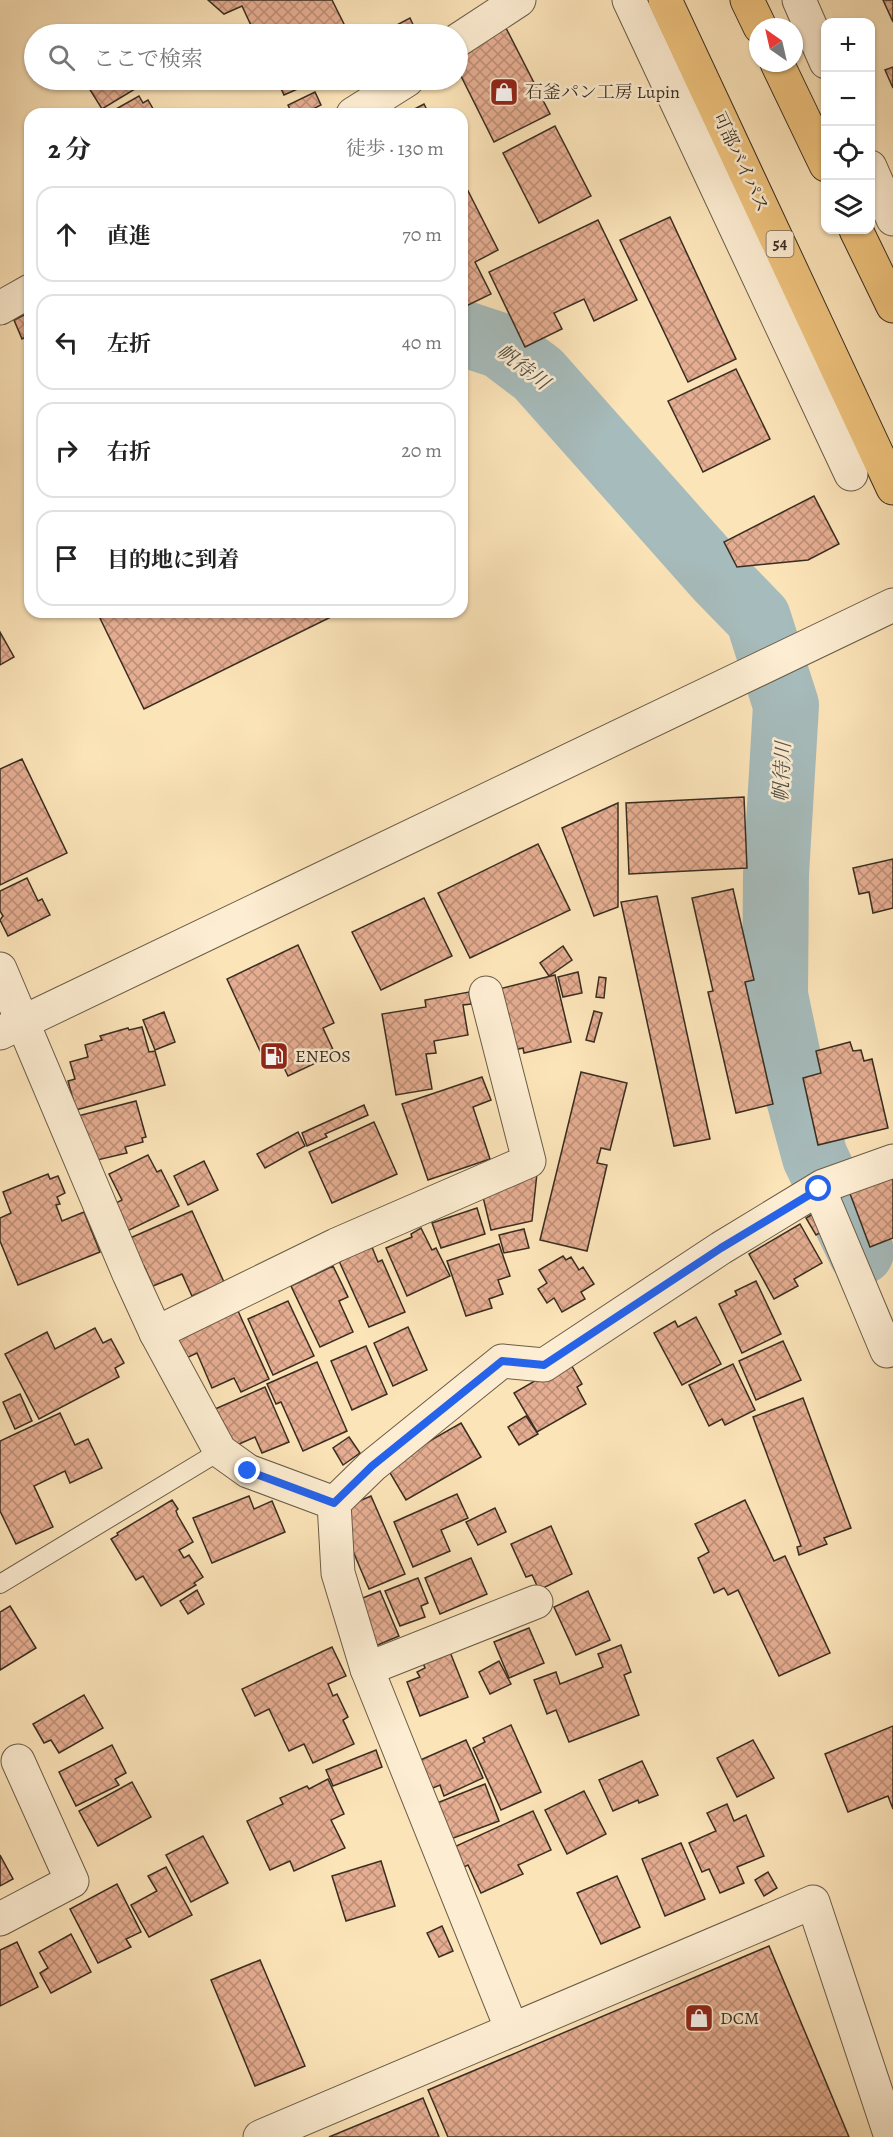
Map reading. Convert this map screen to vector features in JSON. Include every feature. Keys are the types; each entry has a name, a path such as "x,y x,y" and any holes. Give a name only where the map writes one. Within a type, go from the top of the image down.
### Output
{"highway":[{"name":"可部バイパス","path":"665,0 893,488"},
{"path":"747,0 756,18"},
{"path":"781,72 821,156"},
{"path":"862,241 893,306"}],"street":[{"path":"468,33 519,0"},
{"path":"628,0 851,474"},
{"path":"799,0 821,52"},
{"path":"362,108 390,90"},
{"path":"862,241 890,212 875,178"},
{"path":"761,285 809,305"},
{"path":"0,308 24,294"},
{"path":"11,1028 893,605"},
{"path":"0,969 11,1028 156,1333 220,1451 248,1471 334,1503"},
{"path":"156,1333 336,1245 529,1161 486,993"},
{"path":"512,2030 366,1669 338,1572 334,1503 372,1466 502,1361 544,1365 721,1248 819,1189 893,1161"},
{"path":"819,1189 887,1351"},
{"path":"366,1669 536,1602"},
{"path":"0,1919 72,1881 18,1761"},
{"path":"260,2137 813,1902 891,2137"}],"lane":[{"path":"0,1584 220,1451"}],"building":[{"path":"208,0 332,0 344,24 250,24 242,6 224,14"},
{"path":"883,0 893,0 893,22"},
{"path":"410,18 413,24 399,24"},
{"name":"石釜パン工房 Lupin","path":"506,28 550,114 494,142 468,90 468,48"},
{"path":"893,67 893,88 885,70"},
{"path":"90,90 133,90 104,108 101,108"},
{"path":"282,90 295,90 284,95"},
{"path":"315,92 321,105 315,108 289,108 288,105"},
{"path":"139,96 143,103 148,100 153,108 118,108"},
{"path":"555,126 591,196 539,223 503,153"},
{"path":"468,191 498,250 475,262 491,294 468,305"},
{"path":"670,217 736,359 688,382 620,240"},
{"path":"598,220 637,300 594,321 584,299 554,313 562,329 525,347 489,272"},
{"path":"24,315 24,338 22,339 14,320"},
{"path":"736,369 770,439 703,472 668,401"},
{"path":"814,496 839,544 808,560 737,567 724,542"},
{"path":"100,618 329,618 144,709"},
{"path":"0,632 14,657 0,665"},
{"path":"22,759 67,853 0,885 0,769"},
{"path":"744,797 747,868 629,874 626,803"},
{"path":"618,803 618,907 594,916 562,828"},
{"path":"538,844 570,910 470,958 438,893"},
{"path":"893,859 893,908 873,913 869,892 859,894 853,868"},
{"path":"27,878 38,901 42,899 50,915 8,936 0,920 3,916 0,911 0,891"},
{"path":"733,889 754,980 745,982 773,1104 736,1113 708,992 713,991 692,898"},
{"path":"657,896 710,1139 674,1146 621,902"},
{"path":"424,898 452,956 381,990 352,932"},
{"path":"298,945 334,1023 323,1028 335,1054 288,1076 274,1047 261,1053 227,979"},
{"path":"563,946 572,960 549,976 540,963"},
{"path":"578,972 582,993 563,997 558,977"},
{"path":"555,975 571,1042 524,1053 523,1048 510,1051 495,990"},
{"path":"599,977 606,978 604,998 596,997"},
{"path":"469,992 471,1004 463,1005 468,1035 434,1041 436,1053 426,1054 432,1089 396,1095 382,1014 426,1007 425,1000"},
{"path":"594,1011 602,1013 594,1042 586,1040"},
{"path":"164,1012 175,1042 155,1050 143,1020"},
{"path":"142,1027 149,1052 155,1051 165,1085 76,1110 68,1081 75,1079 70,1062 88,1057 85,1045 102,1040 100,1036 128,1028 129,1030"},
{"path":"850,1042 853,1051 861,1050 864,1061 872,1059 888,1128 818,1145 803,1078 821,1073 816,1051"},
{"path":"581,1072 627,1083 610,1150 601,1148 597,1163 607,1165 587,1251 540,1240"},
{"path":"482,1077 491,1100 473,1107 490,1159 428,1180 402,1104"},
{"path":"136,1101 146,1137 142,1138 143,1142 125,1147 127,1153 89,1162 70,1118"},
{"path":"364,1105 368,1115 325,1134 327,1137 307,1146 302,1133"},
{"path":"374,1122 397,1174 332,1203 309,1152"},
{"path":"298,1132 305,1146 265,1168 257,1154"},
{"path":"148,1155 157,1172 161,1170 179,1206 125,1232 112,1205 122,1200 109,1174"},
{"path":"204,1161 218,1190 188,1205 174,1176"},
{"path":"537,1173 532,1221 491,1230 483,1197"},
{"path":"48,1174 50,1179 58,1176 65,1193 57,1197 60,1204 56,1205 62,1221 84,1212 100,1252 18,1285 0,1241 0,1218 11,1213 3,1192"},
{"path":"893,1174 893,1238 870,1247 849,1191"},
{"path":"477,1208 485,1234 441,1248 432,1223"},
{"path":"192,1211 224,1282 192,1296 182,1274 153,1286 144,1266 134,1271 121,1242"},
{"path":"818,1211 827,1229 816,1235 806,1218"},
{"path":"800,1224 822,1263 794,1279 798,1286 774,1299 749,1254"},
{"path":"421,1228 432,1250 436,1248 450,1276 407,1296 386,1248 412,1237 411,1234"},
{"path":"524,1229 529,1248 504,1253 499,1235"},
{"path":"499,1244 510,1276 498,1280 503,1294 489,1299 492,1308 466,1316 447,1261"},
{"path":"372,1247 378,1262 382,1260 405,1312 369,1327 339,1261"},
{"path":"563,1256 566,1260 571,1257 579,1270 583,1267 594,1284 581,1292 585,1299 562,1312 554,1298 547,1303 538,1289 547,1283 539,1270"},
{"path":"333,1266 348,1297 339,1301 353,1332 320,1347 291,1286"},
{"path":"756,1281 781,1334 742,1353 719,1304 737,1295 735,1291"},
{"path":"288,1301 314,1356 273,1375 248,1319"},
{"path":"238,1311 269,1379 241,1392 234,1378 212,1388 197,1353 182,1360 173,1340"},
{"path":"696,1317 721,1364 682,1385 654,1333 675,1321 678,1327"},
{"path":"408,1327 427,1370 393,1386 374,1343"},
{"path":"95,1328 103,1343 111,1339 124,1363 115,1368 119,1377 39,1419 5,1354 47,1332 55,1349"},
{"path":"783,1341 801,1380 756,1400 739,1361"},
{"path":"366,1346 387,1394 352,1410 331,1361"},
{"path":"569,1361 582,1384 577,1387 586,1404 537,1432 514,1393"},
{"path":"317,1362 347,1431 303,1451 281,1402 276,1404 267,1384"},
{"path":"733,1364 755,1410 725,1425 722,1419 709,1426 689,1385"},
{"path":"265,1387 289,1442 262,1453 255,1437 230,1448 213,1410"},
{"path":"20,1394 32,1421 15,1429 3,1402"},
{"path":"803,1398 851,1528 824,1538 827,1544 799,1555 797,1547 801,1546 753,1417"},
{"path":"60,1413 75,1445 88,1439 102,1468 70,1483 65,1471 34,1486 53,1527 16,1544 0,1511 0,1441"},
{"path":"526,1416 538,1434 519,1445 508,1427"},
{"path":"461,1423 481,1457 406,1500 386,1466"},
{"path":"349,1437 360,1453 343,1465 333,1448"},
{"path":"457,1494 468,1518 441,1530 450,1551 413,1567 394,1522"},
{"path":"249,1496 254,1509 272,1501 285,1532 212,1563 193,1518"},
{"path":"371,1496 405,1574 369,1589 336,1511"},
{"path":"172,1500 193,1542 179,1550 184,1558 189,1555 203,1577 194,1583 196,1585 161,1606 143,1576 136,1580 111,1539 118,1535 117,1533"},
{"path":"745,1500 774,1561 785,1556 830,1653 779,1676 738,1590 728,1595 724,1588 714,1593 698,1558 709,1552 695,1524"},
{"path":"495,1508 506,1532 478,1545 466,1522"},
{"path":"551,1526 572,1574 539,1590 532,1575 526,1577 511,1544"},
{"path":"471,1558 487,1594 440,1614 425,1578"},
{"path":"418,1578 428,1603 421,1606 425,1617 400,1626 385,1591"},
{"path":"197,1590 204,1604 188,1614 180,1601"},
{"path":"380,1591 399,1636 373,1647 353,1602"},
{"path":"588,1591 610,1640 576,1655 554,1607"},
{"path":"10,1606 36,1648 0,1670 0,1612"},
{"path":"529,1628 544,1663 509,1678 494,1642"},
{"path":"621,1645 631,1672 624,1675 639,1715 569,1742 556,1710 547,1714 534,1680 556,1672 560,1684 603,1667 598,1654"},
{"path":"332,1647 346,1676 328,1684 333,1696 337,1694 348,1717 343,1720 354,1744 313,1763 304,1744 289,1751 269,1709 255,1716 242,1689"},
{"path":"450,1652 468,1697 420,1716 407,1682 420,1677 417,1672 425,1668 423,1663"},
{"path":"499,1661 511,1684 490,1694 479,1672"},
{"path":"84,1695 103,1728 59,1753 51,1740 44,1743 33,1724"},
{"path":"511,1725 541,1792 501,1810 473,1748 485,1742 483,1738"},
{"path":"893,1726 893,1809 888,1796 848,1812 825,1754"},
{"path":"466,1740 483,1778 444,1796 440,1785 428,1790 416,1762"},
{"path":"753,1740 774,1778 737,1797 717,1758"},
{"path":"112,1745 126,1773 115,1779 119,1785 76,1806 59,1772"},
{"path":"376,1750 382,1767 333,1786 326,1770"},
{"path":"642,1761 658,1795 639,1803 638,1800 613,1811 599,1780"},
{"path":"328,1779 344,1814 331,1820 345,1848 294,1871 290,1861 270,1870 247,1821 283,1804 280,1798 307,1786 309,1789"},
{"path":"132,1782 151,1817 98,1846 79,1811"},
{"path":"485,1784 499,1821 440,1843 437,1803"},
{"path":"584,1791 606,1834 567,1854 545,1810"},
{"path":"727,1804 734,1821 746,1815 764,1856 737,1867 744,1883 720,1893 709,1869 702,1872 689,1843 716,1831 707,1813"},
{"path":"533,1811 551,1850 518,1865 523,1874 481,1893 468,1865 453,1872 443,1852"},
{"path":"203,1836 228,1883 191,1902 166,1855"},
{"path":"681,1843 705,1899 665,1916 642,1859"},
{"path":"0,1855 13,1879 0,1886"},
{"path":"381,1861 395,1906 346,1921 332,1876"},
{"path":"166,1867 192,1915 149,1937 131,1905 157,1891 148,1876"},
{"path":"768,1872 777,1888 764,1896 755,1880"},
{"path":"617,1876 640,1927 601,1944 577,1893"},
{"path":"117,1884 141,1932 126,1939 131,1947 98,1963 70,1909"},
{"path":"442,1926 453,1951 439,1957 427,1933"},
{"path":"71,1934 91,1972 51,1993 40,1973 48,1968 39,1952"},
{"path":"17,1942 38,1987 0,2006 0,1950"},
{"name":"DCM","path":"769,1946 849,2137 448,2137 428,2090"},
{"path":"260,1960 305,2066 255,2086 211,1980"},
{"path":"423,2098 439,2137 329,2137"}],"waterway":[{"name":"帆待川","path":"468,335 501,346 538,374 720,579 758,618 786,705 776,874 775,995 789,1062 815,1157 861,1252"}],"place":[{"name":"石釜パン工房 Lupin","path":"504,92"},
{"name":"ENEOS","path":"274,1056"},
{"name":"DCM","path":"699,2018"}],"route":[{"path":"248,1471 334,1503 372,1466 502,1361 544,1365 721,1248 819,1189"}]}
